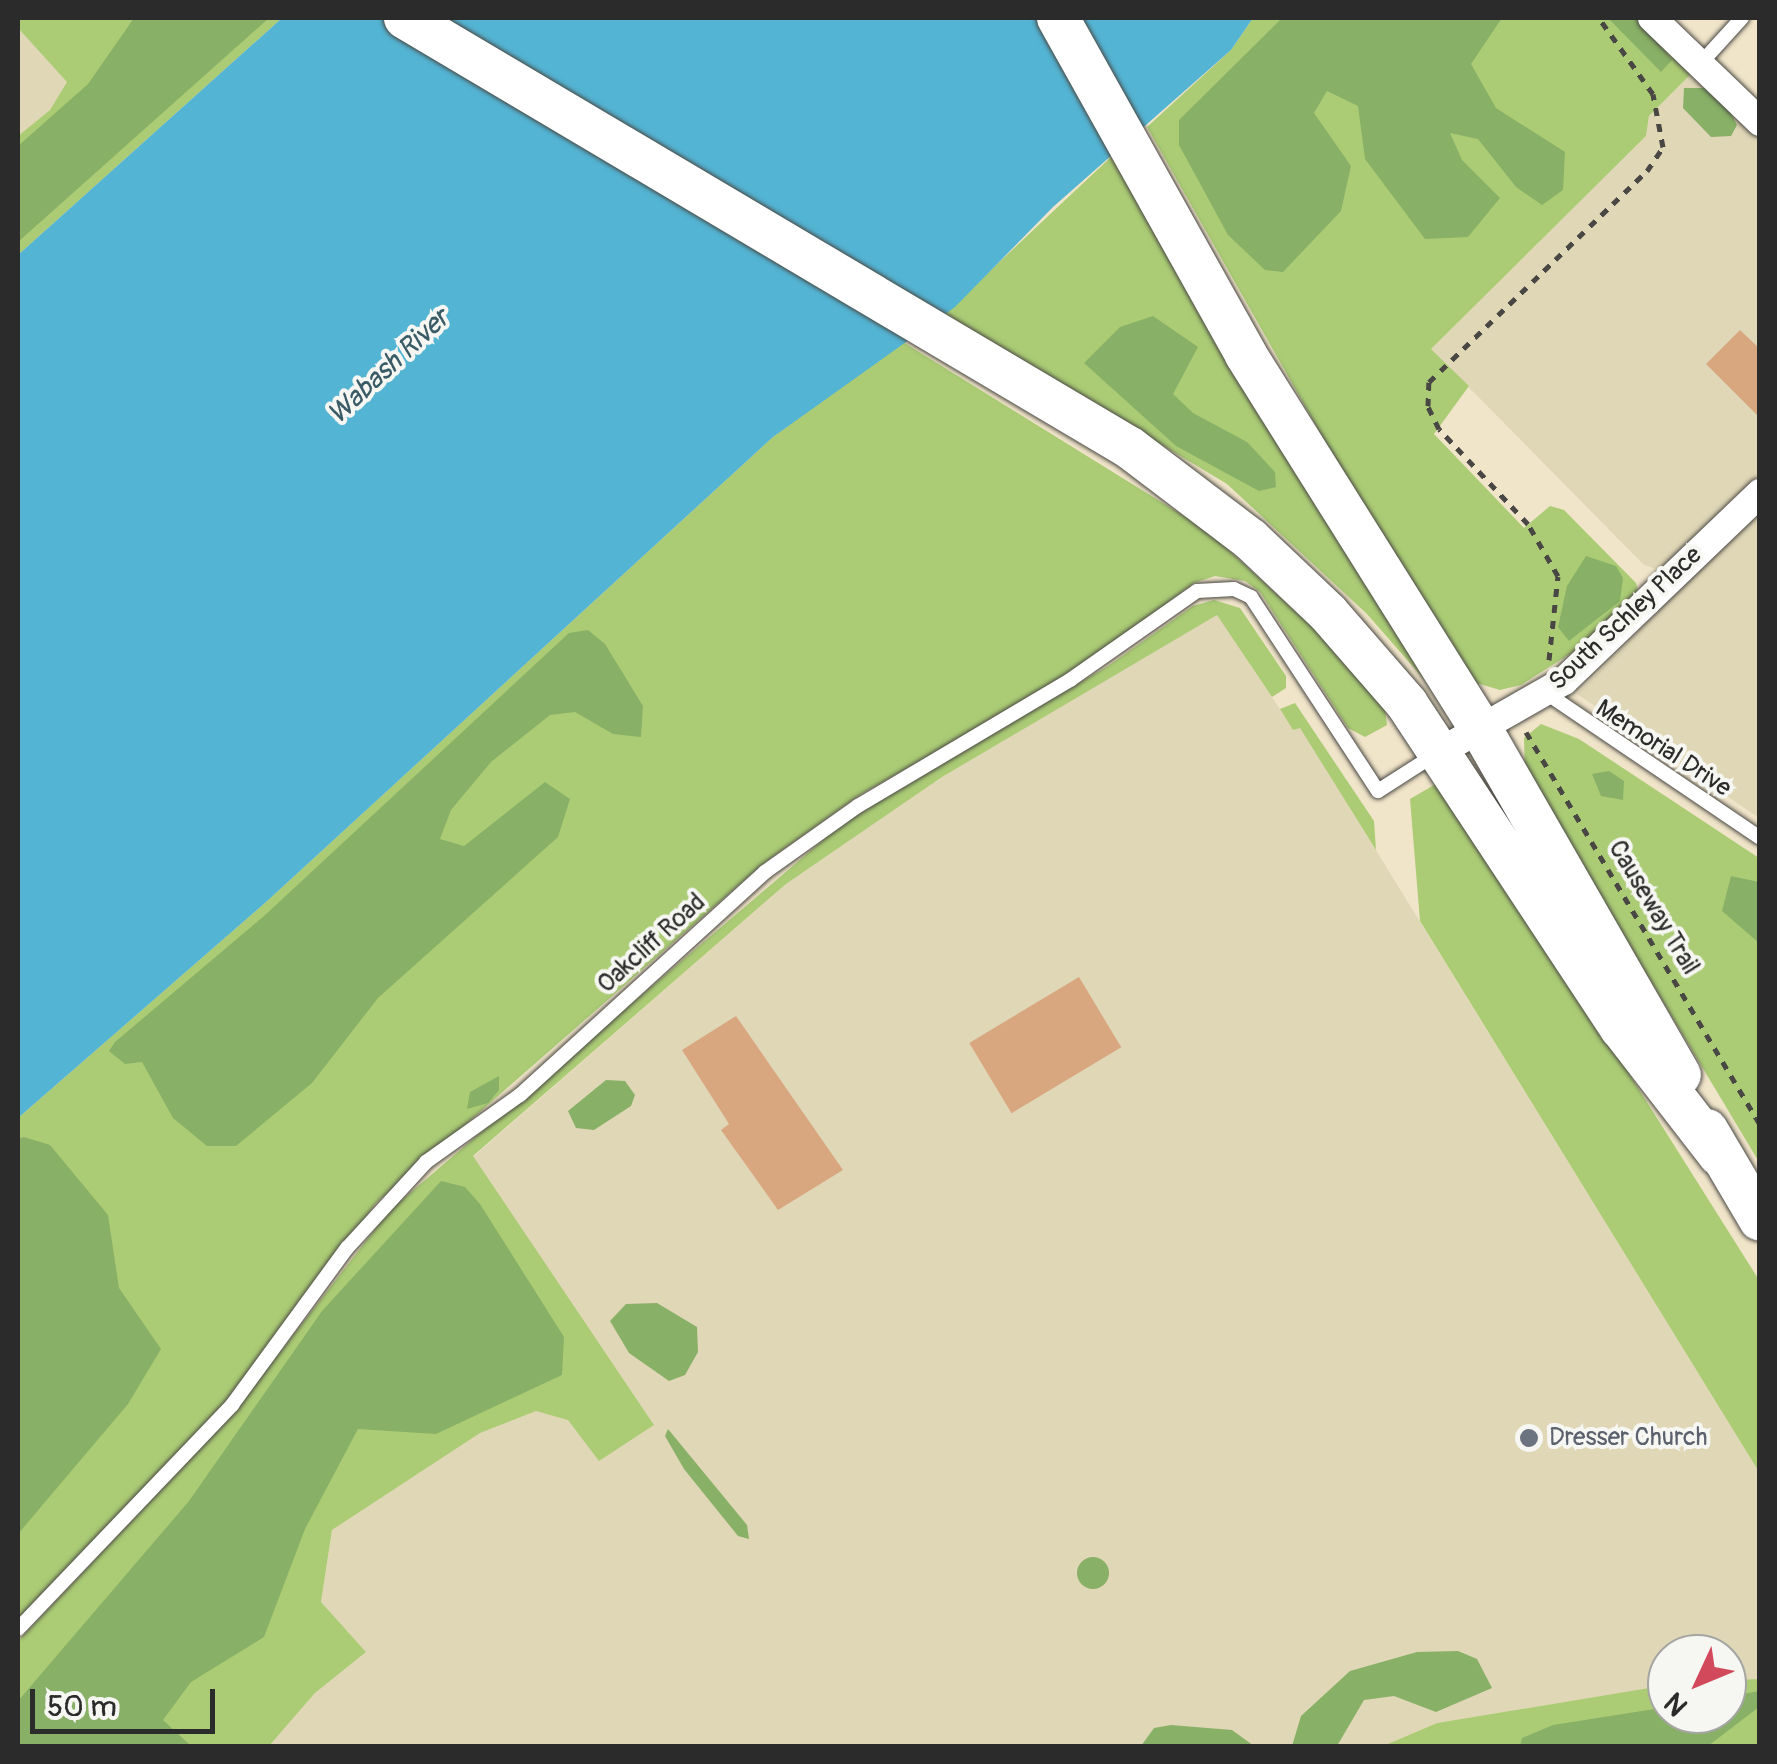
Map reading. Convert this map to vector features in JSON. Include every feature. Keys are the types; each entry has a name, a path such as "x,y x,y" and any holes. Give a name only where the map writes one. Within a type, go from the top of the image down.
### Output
{"main road":[{"path":"404,18 1130,448 1285,570 1367,654 1442,750 1621,1028 1720,1155"},
{"path":"1058,18 1246,355 1497,720 1720,1155 1760,1220"}],"street":[{"path":"1652,18 1760,122"},
{"name":"South Schley Place","path":"1442,750 1546,693 1760,493"}],"lane":[{"path":"1701,63 1742,18"},
{"name":"Oakcliff Road","path":"18,1629 232,1404 347,1248 426,1162 520,1095 765,872 858,806 1070,680 1197,591 1234,588 1251,597 1378,791 1442,750"},
{"name":"Memorial Drive","path":"1546,693 1566,712 1760,838"}],"path":[{"path":"1546,693 1558,576 1528,524 1438,429 1428,406 1429,382 1647,171 1663,147 1653,94 1599,18"},
{"name":"Causeway Trail","path":"1497,720 1760,1124"}],"shaded area":[{"path":"18,28 68,82 50,110 18,136"},
{"path":"1694,71 1759,136 1759,474 1659,570 1644,565 1431,349 1646,136 1649,116"},
{"path":"1759,508 1759,818 1577,694"},
{"path":"1217,614 1293,729 1300,727 1759,1472 1759,1679 1747,1679 1747,1634 1647,1634 1647,1688 1437,1723 1383,1746 269,1746 315,1693 366,1652 321,1602 332,1530 481,1432 536,1411 654,1425 473,1157 786,884 942,777"}],"green space":[{"path":"18,18 282,18 18,255 18,136 50,110 67,82 18,28"},
{"path":"134,18 269,18 18,242 18,146 88,84"},
{"path":"1253,18 1642,18 1694,71 1649,116 1646,136 1431,349 1469,386 1434,434 1524,528 1550,506 1564,510 1636,583 1639,595 1597,637 1521,685 1500,690 1473,682 1327,445 1147,127 1231,50"},
{"path":"1282,18 1502,18 1471,64 1496,108 1565,152 1563,190 1542,205 1516,187 1478,139 1450,133 1462,160 1500,198 1468,237 1425,239 1365,159 1358,106 1327,91 1314,113 1351,166 1341,211 1283,272 1265,270 1228,235 1179,145 1179,120"},
{"path":"1608,18 1638,18 1672,60 1661,72"},
{"path":"1684,88 1706,88 1724,100 1737,125 1731,136 1711,137 1683,108"},
{"path":"1111,157 1429,685 1367,614 1227,484 944,314"},
{"path":"1153,316 1198,347 1173,394 1193,413 1247,442 1275,472 1276,487 1259,491 1176,446 1084,363 1120,327"},
{"path":"903,342 1208,531 1318,632 1385,709 1387,725 1365,737 1348,728 1260,592 1245,581 1215,576 1194,583 1072,674 858,796 764,863 376,1203 230,1398 18,1619 18,1118 265,903 773,437"},
{"path":"1586,556 1616,566 1623,578 1620,601 1569,641 1558,627 1567,586"},
{"path":"1214,600 1240,608 1286,676 1286,688 1272,697 1217,615 942,777 786,884 473,1156 654,1425 599,1461 568,1420 536,1411 480,1433 332,1530 321,1602 366,1652 315,1693 269,1746 18,1746 18,1641 233,1413 390,1210 843,823 1108,666 1193,606"},
{"path":"588,630 605,644 643,706 641,737 613,734 575,712 550,715 491,762 451,810 440,839 464,846 545,782 570,799 558,837 378,998 312,1083 236,1146 207,1146 173,1118 142,1062 125,1064 109,1051 115,1042 264,916 569,633"},
{"path":"1295,703 1374,821 1376,850 1300,728 1293,730 1280,709"},
{"path":"1541,724 1579,739 1759,858 1759,1162 1525,771 1524,738"},
{"path":"1609,771 1624,781 1623,800 1601,796 1592,774"},
{"path":"1434,785 1454,796 1759,1280 1759,1472 1420,921 1410,799"},
{"path":"1731,876 1759,882 1759,943 1722,911"},
{"path":"499,1076 499,1090 488,1103 467,1109 470,1092"},
{"path":"606,1080 625,1081 635,1095 631,1106 594,1130 576,1128 568,1111"},
{"path":"24,1137 50,1145 108,1215 119,1288 161,1349 128,1404 18,1534 18,1139"},
{"path":"441,1181 465,1187 480,1204 564,1337 562,1375 436,1434 358,1429 305,1529 264,1637 191,1682 163,1720 191,1746 18,1746 18,1701 189,1501 322,1311"},
{"path":"657,1303 697,1327 698,1352 685,1375 669,1381 629,1353 610,1321 626,1304"},
{"path":"668,1429 747,1525 749,1539 738,1536 684,1469 665,1436"},
{"path":"1093,1557 1104,1562 1109,1573 1104,1584 1093,1589 1082,1584 1077,1573 1082,1562"},
{"path":"1458,1651 1477,1659 1492,1688 1436,1712 1394,1696 1364,1700 1337,1746 1292,1746 1301,1716 1350,1671 1417,1652"},
{"path":"1747,1679 1759,1679 1759,1746 1383,1746 1437,1723 1647,1688 1647,1734 1747,1734"},
{"path":"1759,1691 1759,1707 1747,1716 1747,1693"},
{"path":"1647,1710 1647,1734 1724,1734 1708,1746 1520,1746 1522,1738 1553,1725"},
{"path":"1171,1725 1232,1730 1254,1746 1141,1746 1154,1728"}],"water":[{"name":"Wabash River","path":"282,18 1253,18 1231,50 1053,207 955,307 773,437 265,903 18,1118 18,255"}],"building":[{"path":"1740,330 1760,349 1760,418 1706,364"},
{"path":"1079,977 1121,1047 1012,1113 969,1043"},
{"path":"736,1016 843,1170 778,1210 721,1130 729,1124 682,1050"}],"place":[{"name":"Dresser Church","path":"1529,1438"}]}
